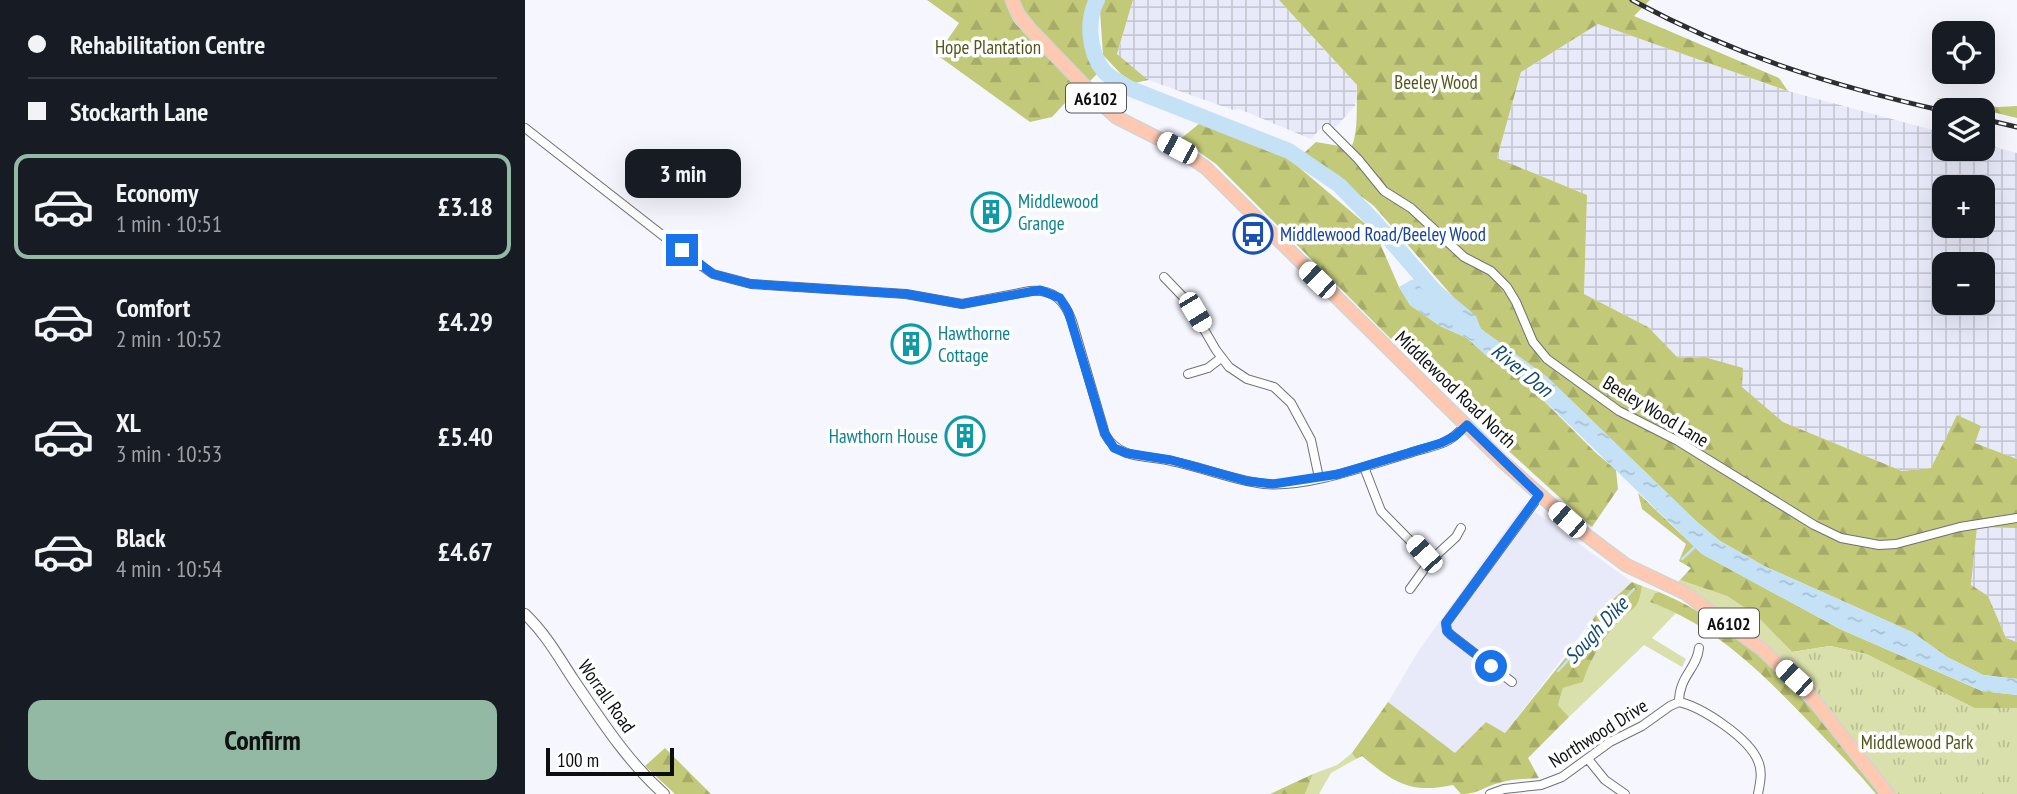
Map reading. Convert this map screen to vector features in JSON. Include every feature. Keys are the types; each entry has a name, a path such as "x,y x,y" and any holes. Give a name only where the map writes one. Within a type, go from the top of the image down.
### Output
{"main road":[{"name":"Middlewood Road North","path":"1011,0 1028,28 1105,107 1116,117 1177,148 1206,168 1539,495 1626,565 1685,593 1763,650 1809,694 1887,792"}],"street":[{"path":"525,128 703,267 727,278 771,286 906,294 962,304 1031,291 1047,291 1060,298 1068,311 1105,434 1114,448 1126,453 1171,460 1262,483 1289,483 1364,467 1441,443 1455,436 1467,425"},
{"name":"Beeley Wood Lane","path":"1327,128 1358,159 1384,191 1411,208 1464,257 1491,271 1507,287 1533,342 1547,359 1619,411 1678,441 1814,525 1840,538 1879,545 1896,544 1960,527 2017,519"},
{"path":"1164,276 1188,302 1221,358 1241,376 1274,387 1291,403 1311,440 1319,478"},
{"path":"1188,374 1205,370 1221,358"},
{"path":"1364,467 1381,511 1430,561"},
{"path":"1511,682 1451,635 1447,631 1446,623 1539,495"},
{"path":"1410,589 1430,561 1456,537 1461,528"},
{"name":"Worrall Road","path":"525,614 545,636 626,755 664,794"},
{"path":"1699,648 1696,660 1680,686 1679,702 1699,708 1753,751 1761,771 1758,794"},
{"name":"Northwood Drive","path":"1490,794 1504,789 1541,785 1562,777 1610,742 1642,726 1679,702"},
{"path":"1588,759 1605,780 1625,794"}],"shaded area":[{"path":"1133,0 1279,0 1357,85 1355,106 1333,130 1325,124 1311,139 1239,109 1233,110 1148,80 1117,55"},
{"path":"1598,24 1788,91 1932,130 1932,161 1995,161 1995,147 2017,153 2017,459 1975,443 1957,415 1931,468 1902,471 1783,422 1704,357 1678,358 1648,327 1584,294 1587,195 1497,158 1521,72"},
{"path":"1524,504 1632,582 1595,616 1505,733 1486,722 1456,754 1388,702 1419,650"},
{"path":"1977,527 2017,528 2017,642 2006,638 1988,596 1971,586"}],"green space":[{"name":"Hope Plantation","path":"927,0 1005,0 1014,22 1078,89 1052,117 1030,122 937,55 959,23"},
{"path":"1017,0 1091,0 1085,37 1097,74 1088,83 1025,16"},
{"path":"1105,0 1133,0 1117,54 1148,80 1135,83 1121,74 1103,55 1100,11"},
{"name":"Beeley Wood","path":"1279,0 1650,0 1634,16 1779,78 1788,91 1598,24 1521,72 1497,158 1587,195 1584,294 1648,327 1678,358 1704,357 1743,368 1742,387 1783,422 1902,471 1931,468 1957,415 1981,426 1975,443 2017,459 2017,528 1977,527 1971,585 1988,596 2006,638 2017,642 2017,679 1983,675 1947,657 1912,632 1764,566 1720,541 1547,377 1481,329 1374,206 1304,153 1316,142 1351,148 1356,126 1357,85"},
{"path":"2017,106 2017,118 1995,113 1995,107"},
{"path":"1200,123 1288,158 1375,232 1399,287 1410,305 1440,326 1467,338 1488,357 1519,376 1616,470 1618,489 1592,527 1389,337 1216,164 1178,141"},
{"path":"1638,493 1702,554 1840,629 1982,691 2017,695 2017,708 1974,708 1866,654 1830,646 1792,652 1756,615 1727,596 1680,580 1691,568 1679,561 1686,544 1642,509"},
{"path":"1680,580 1727,596 1756,615 1792,652 1801,677 1740,626 1675,583"},
{"path":"1632,582 1642,586 1637,604 1602,642 1583,682 1563,688 1558,705 1569,717 1528,758 1539,778 1508,781 1461,794 1453,785 1426,788 1404,784 1362,756 1356,759 1352,753 1388,702 1455,753 1486,722 1505,733 1583,636 1595,616"},
{"path":"1642,586 1659,592 1655,593 1650,602 1677,612 1652,638 1686,659 1682,667 1644,645 1569,717 1558,705 1563,688 1583,682 1602,642 1637,604"},
{"path":"1659,592 1694,609 1756,653 1809,706 1881,794 1876,794 1796,708 1739,655 1697,625 1650,602 1655,593"},
{"name":"Middlewood Park","path":"1830,646 1866,654 1974,708 2017,708 2017,794 1893,794 1801,677 1792,652"},
{"path":"665,748 711,794 675,794 645,766"},
{"path":"1352,753 1356,759 1331,773 1319,794 1305,794 1313,774 1337,765"},
{"path":"1313,774 1305,794 1270,794"}],"water":[{"path":"1429,276 1476,316 1481,329 1547,377 1720,541 1764,566 1912,632 1947,657 1983,675 2017,679 2017,695 1982,691 1840,629 1702,554 1519,376 1488,357 1467,338 1440,326 1410,305 1399,287 1411,280"}],"waterway":[{"name":"River Don","path":"1097,0 1091,17 1092,45 1098,63 1108,75 1126,87 1289,151 1339,185 1462,323 1473,331"},
{"name":"Sough Dike","path":"1682,559 1697,545"},
{"name":"Sough Dike","path":"1558,671 1634,589"}],"railway":[{"path":"1632,0 1708,37 1784,67 1932,108"},
{"path":"1995,122 2017,127"}],"place":[{"name":"Middlewood Grange","path":"991,212"},
{"name":"Middlewood Road/Beeley Wood","path":"1253,234"},
{"name":"Hawthorne Cottage","path":"911,344"},
{"name":"Hawthorn House","path":"965,436"}],"route":[{"path":"682,250 713,274 751,284 906,294 962,304 1031,291 1047,291 1060,298 1068,311 1105,434 1114,448 1247,481 1289,483 1339,474 1441,443 1455,436 1467,425 1539,495 1446,623 1447,631 1451,635 1491,666"}]}
